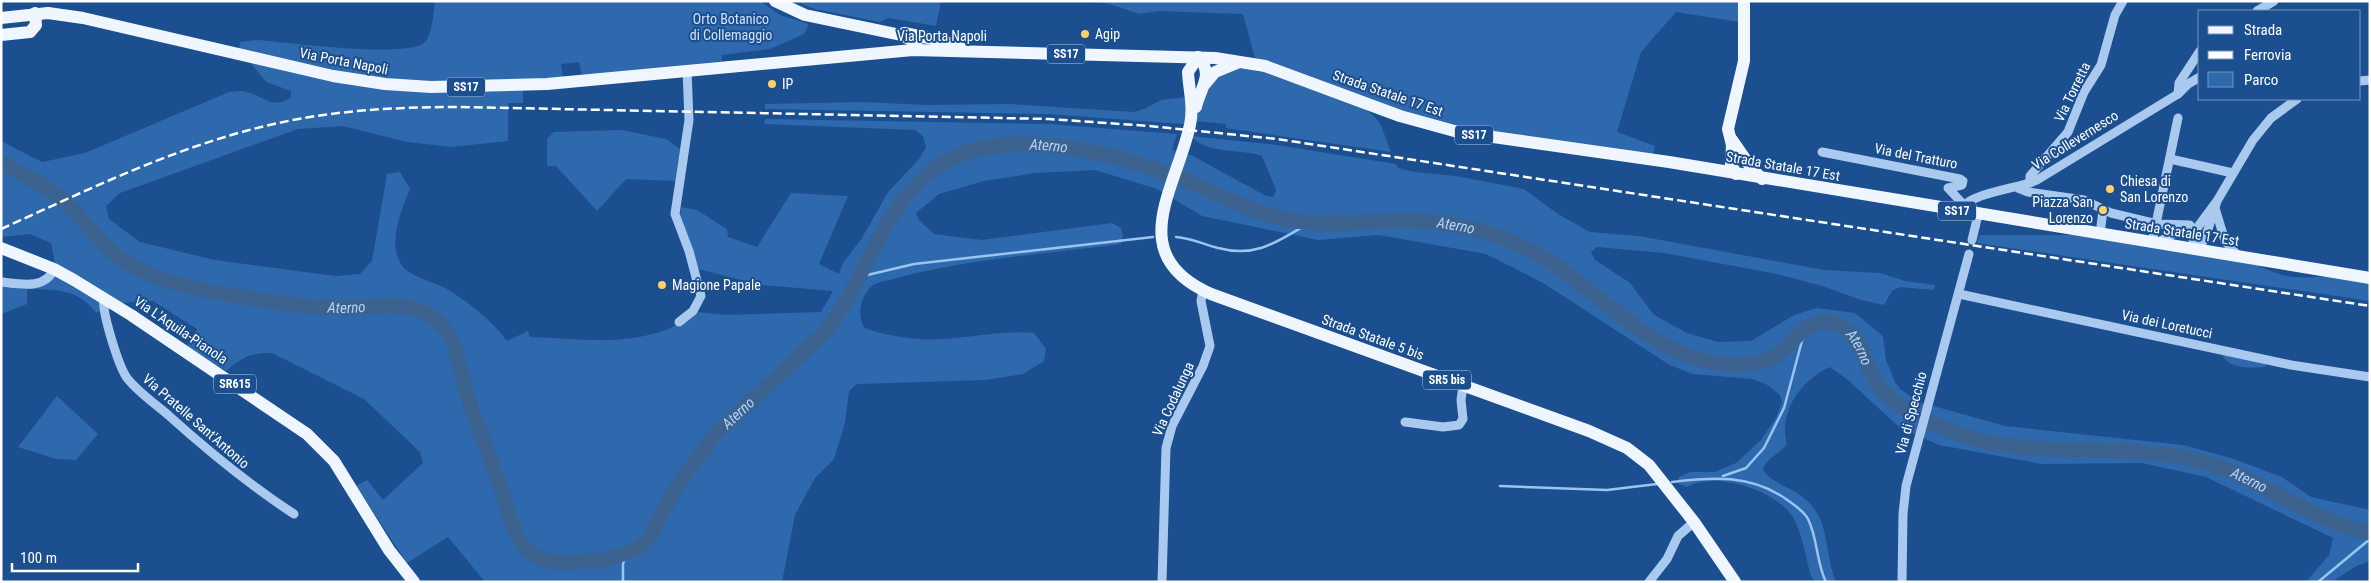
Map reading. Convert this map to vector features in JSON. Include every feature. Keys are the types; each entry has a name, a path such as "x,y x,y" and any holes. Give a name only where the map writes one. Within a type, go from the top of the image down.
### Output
{"main road":[{"path":"775,1 806,15 913,37 948,42 967,50"},
{"path":"1744,1 1744,62 1728,129 1737,156 1762,178"},
{"path":"1,35 30,32 36,25 35,14"},
{"name":"Via Porta Napoli","path":"1,18 35,14 83,18 333,76 407,86 528,86 920,50 1198,57"},
{"path":"913,37 924,41 920,50"},
{"path":"903,51 910,44 913,37"},
{"path":"1158,56 1178,67 1190,82"},
{"name":"Strada Statale 17 Est","path":"1198,57 1242,62 1292,75 1400,116 1452,131 1962,208 1978,215 2370,278"},
{"name":"Strada Statale 5 bis","path":"1181,157 1192,115 1193,98 1189,69 1198,57 1207,71 1204,84 1181,157 1166,202 1161,233 1166,252 1177,270 1203,290 1589,431 1627,448 1659,475 1735,582"},
{"path":"1204,84 1220,69 1242,62"},
{"path":"1714,170 1726,165 1737,156"},
{"path":"1736,174 1732,166 1737,156"},
{"name":"Via L'Aquila-Pianola","path":"1,248 54,269 104,298 263,403 316,441 334,461 389,550 414,582"}],"street":[{"name":"Via Torretta","path":"2030,183 2030,176 2063,140 2069,130 2084,92 2101,65 2116,11 2123,1"},
{"path":"2259,10 2274,1"},
{"path":"2178,94 2179,83 2198,53"},
{"path":"679,322 694,311 701,296 689,252 675,214 689,120 687,70"},
{"name":"Via Collevernesco","path":"1962,208 1986,194 2018,188 2030,183 2178,94 2189,83 2198,78"},
{"path":"2196,250 2205,239 2213,206 2260,130 2275,115 2296,100"},
{"path":"2154,243 2178,118"},
{"name":"Via del Tratturo","path":"1822,152 1961,179 1961,185 1950,186 1948,189 1962,208"},
{"path":"2170,159 2233,173"},
{"path":"2018,188 2028,192 2084,200 2103,210 2157,224 2190,225"},
{"path":"2154,243 2190,225 2213,206"},
{"path":"2213,206 2225,242 2238,256"},
{"path":"2100,234 2103,210"},
{"path":"1972,240 1978,215"},
{"name":"Via di Specchio","path":"1902,582 1903,508 1919,432 1969,254"},
{"path":"1,282 38,283 48,278 54,269"},
{"name":"Via Codalunga","path":"1162,582 1166,448 1172,426 1203,366 1210,346 1201,301 1203,290"},
{"name":"Via dei Loretucci","path":"1959,294 2292,365 2370,377"},
{"name":"Via Pratelle Sant'Antonio","path":"104,298 103,305 109,328 128,379 245,482 294,514"},
{"path":"1405,422 1444,427 1459,425 1463,420 1461,400 1463,386"},
{"path":"1649,582 1667,559 1678,536 1694,522"}],"green space":[{"name":"Orto Botanico di Collemaggio","path":"435,1 760,1 780,15 809,24 804,34 770,49 722,55 722,61 582,76 579,62 561,64 563,78 523,91 523,103 508,103 508,141 451,147 407,142 343,126 298,129 120,193 106,206 109,219 140,242 215,260 336,276 360,274 372,261 387,174 400,172 410,189 399,218 395,240 399,261 405,269 414,275 447,289 480,312 507,341 528,331 530,337 595,340 617,339 659,332 678,324 697,312 726,315 821,312 833,291 761,285 698,269 680,221 681,207 697,210 727,229 728,237 757,247 791,193 848,196 819,264 839,274 843,263 862,238 888,192 920,158 926,147 923,136 915,130 764,124 765,119 1049,124 1177,134 1172,150 1193,156 1266,196 1273,197 1276,190 1262,156 1215,149 1198,142 1191,136 1277,145 1396,164 1398,168 1414,172 1456,176 1524,189 1558,214 1590,232 1639,236 1824,270 1880,273 1905,281 1935,285 1934,290 1900,287 1892,291 1884,305 1861,300 1822,286 1777,274 1664,253 1597,247 1591,252 1595,260 1630,283 1654,315 1687,333 1718,342 1751,341 1794,315 1817,308 1855,313 1883,336 1886,360 1895,382 1900,389 1919,402 2005,426 2183,445 2231,458 2282,477 2311,497 2370,510 2370,561 2356,566 2332,582 2306,582 2329,555 2333,538 2206,477 2142,463 2042,464 1939,445 1899,427 1848,380 1830,367 1810,380 1794,398 1786,420 1787,444 1767,462 1763,469 1772,479 1801,495 1819,516 1836,582 1815,582 1811,576 1795,521 1788,510 1776,501 1747,486 1730,482 1699,482 1687,487 1677,483 1679,477 1690,472 1715,472 1736,463 1761,440 1776,418 1782,402 1780,395 1766,384 1752,379 1692,374 1668,364 1543,283 1486,254 1379,235 1318,240 1202,216 1157,189 1095,170 1035,173 984,181 939,194 916,213 919,220 934,234 982,240 1112,223 1121,228 1123,236 1121,244 949,266 882,282 868,290 862,300 860,311 864,328 911,339 953,338 1022,332 1034,333 1046,349 1044,361 1023,374 986,380 857,384 849,391 845,423 834,459 815,478 795,515 782,582 485,582 448,537 407,563 356,486 367,480 383,500 423,463 420,452 364,399 272,353 247,357 226,371 187,346 197,329 153,301 120,303 96,313 82,299 74,295 56,290 27,289 27,304 1,314 1,276 12,280 41,283 55,264 51,243 30,234 1,237 1,141 42,162 85,153 229,92 244,91 268,101 279,103 291,97 291,91 266,82 239,49 240,42 257,40 372,49 414,47 425,42 428,38"},
{"path":"794,1 941,1 936,26 888,18 880,22 815,9"},
{"path":"1089,1 1739,1 1739,22 1676,12 1641,52 1617,132 1655,146 1653,155 1472,129 1442,123 1393,109 1255,58 1243,14 1158,11 1140,14 1109,4"},
{"path":"1238,68 1266,73 1362,107 1379,122 1391,152 1226,128 1226,124 1196,121 1195,125 1049,114 765,109 765,104 862,102 927,105 1009,104 1135,112 1161,100 1188,97 1215,76"},
{"path":"622,130 666,139 680,149 675,181 626,179 597,211 556,166 547,166 547,139 554,132"},
{"path":"1980,235 2076,235 2255,264 2286,276 2352,277 2370,281 2370,301 1977,243"},
{"path":"2222,354 2268,361 2265,367 2240,366 2229,362"},
{"path":"57,396 98,434 76,460 56,459 18,447"}],"waterway":[{"name":"Aterno","path":"1,163 56,194 122,260 160,278 207,291 277,303 334,308 398,306 410,308 434,318 449,334 452,341 473,413 520,541 528,551 541,559 561,563 606,560 639,548 649,537 679,483 715,435 826,331 855,285 881,234 912,189 933,170 957,156 983,148 1012,145 1043,145 1074,149 1136,163 1165,172 1264,214 1290,220 1316,223 1396,221 1443,223 1488,233 1517,244 1565,272 1633,325 1656,340 1680,353 1705,361 1740,365 1758,363 1774,357 1807,328 1823,322 1833,323 1843,327 1856,340 1873,377 1883,392 1890,398 1920,417 1969,438 2037,449 2139,452 2207,463 2248,479 2327,519 2370,533"},
{"path":"1176,237 1232,251 1244,251 1276,242 1309,223"},
{"path":"859,277 914,264 1153,237"},
{"path":"1723,476 1746,468 1764,448 1784,408 1803,337 1813,324"},
{"path":"1672,482 1702,479 1745,481 1759,485 1786,499 1801,510 1808,519 1814,534 1820,567 1826,582"},
{"path":"1500,486 1607,490 1657,484"},
{"path":"2318,582 2370,539"},
{"path":"623,582 623,564 626,553"}],"railway":[{"path":"1,229 135,169 204,144 274,124 343,112 460,107 1049,119 1149,126 1277,139 2370,306"}],"place":[{"name":"Agip","path":"1085,34"},
{"name":"IP","path":"772,84"},
{"name":"Chiesa di San Lorenzo","path":"2110,189"},
{"name":"Piazza San Lorenzo","path":"2103,210"},
{"name":"Magione Papale","path":"662,285"}]}
